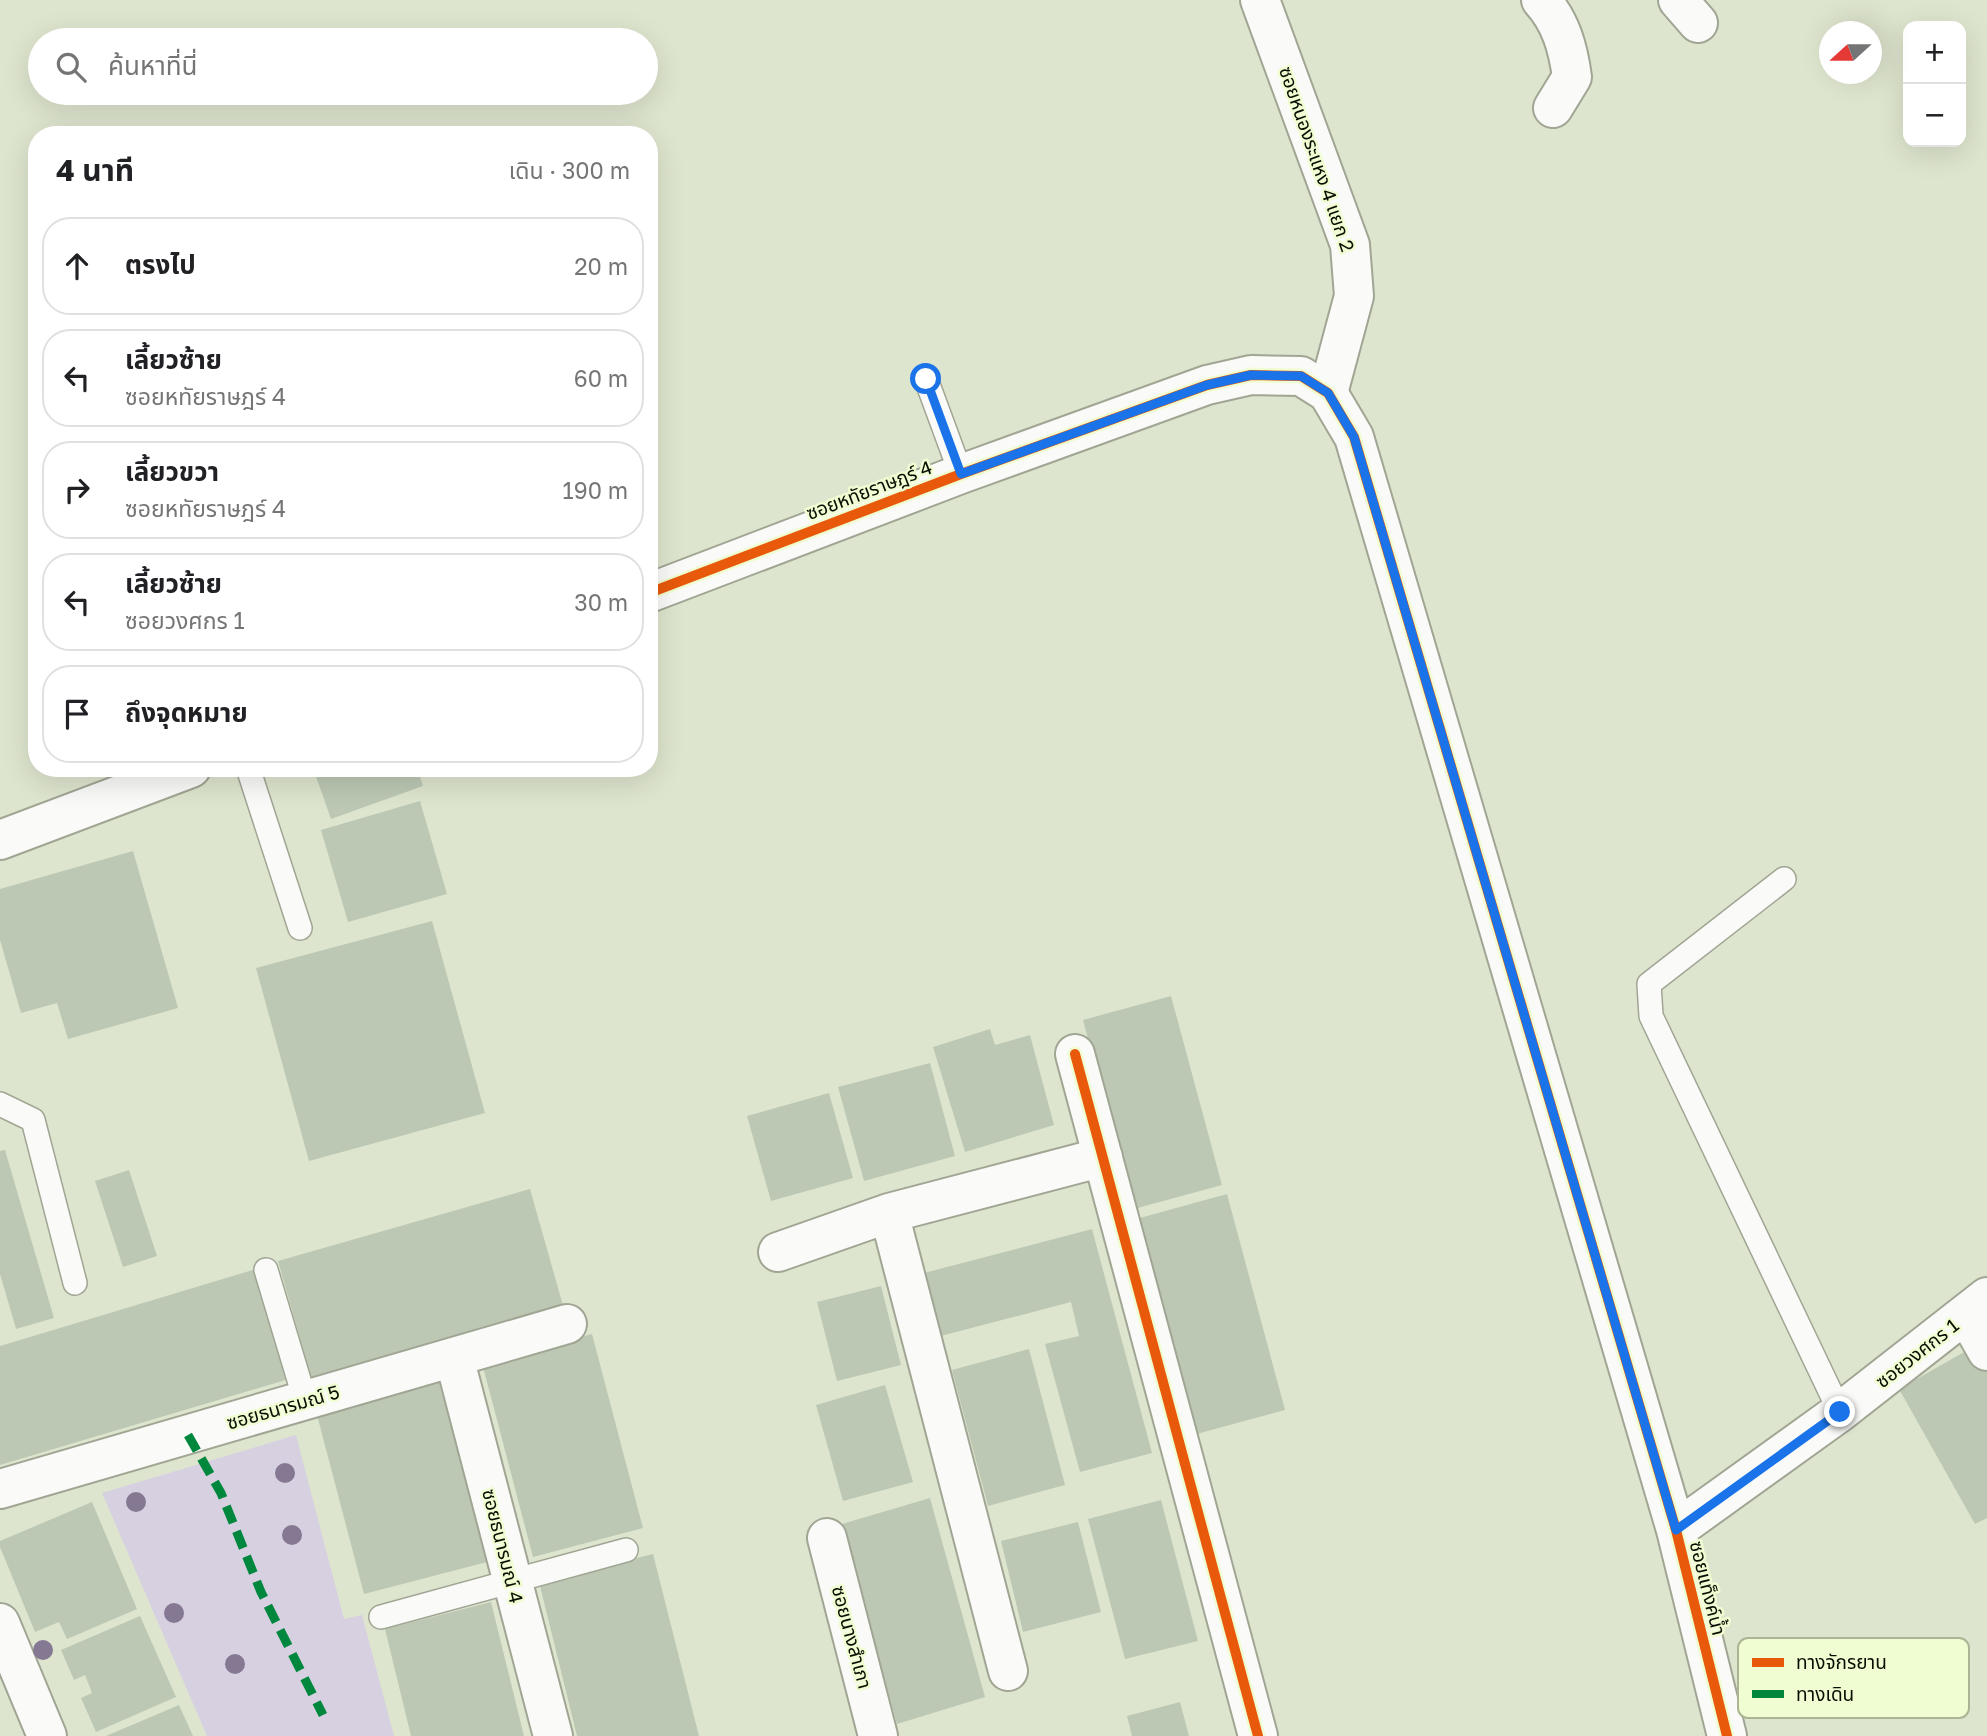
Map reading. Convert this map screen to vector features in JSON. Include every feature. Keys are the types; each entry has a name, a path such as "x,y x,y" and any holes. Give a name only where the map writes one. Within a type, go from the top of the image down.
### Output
{"street":[{"path":"1541,0 1550,10 1567,44 1572,77 1553,108"},
{"name":"ซอยหนองระแหง 4 แยก 2","path":"1267,3 1350,245 1354,296 1328,393"},
{"name":"ซอยหทัยราษฎร์ 4","path":"658,590 961,474 1207,385 1251,375 1301,376 1328,393 1354,437 1676,1530"},
{"path":"0,840 167,777"},
{"path":"1075,1054 1258,1736"},
{"path":"778,1252 889,1213 1103,1157"},
{"path":"889,1213 1008,1671"},
{"path":"1977,1306 1987,1351"},
{"name":"ซอยวงศกร 1","path":"1676,1530 1840,1412 1977,1306"},
{"name":"ซอยธนารมณ์ 5","path":"0,1489 567,1324"},
{"name":"ซอยธนารมณ์ 4","path":"454,1357 552,1736"},
{"name":"ซอยแท็งค์น้ำ","path":"1676,1530 1727,1736"},
{"name":"ซอยนางสำเภา","path":"827,1538 878,1736"},
{"path":"0,1623 47,1736"}],"lane":[{"path":"926,379 961,474"},
{"path":"251,777 300,928"},
{"path":"1784,879 1649,984 1651,1016 1840,1412"},
{"path":"0,1104 33,1120 75,1283"},
{"path":"267,1270 305,1400"},
{"path":"381,1616 626,1550"}],"shaded area":[{"path":"296,1435 344,1619 362,1615 394,1736 207,1736 102,1493"}],"building":[{"path":"316,777 420,777 423,786 331,819"},
{"path":"420,801 447,894 348,922 321,830"},
{"path":"133,851 178,1008 68,1039 57,1003 21,1013 0,940 0,889"},
{"path":"432,921 485,1113 309,1161 256,968"},
{"path":"1171,996 1222,1185 1134,1209 1083,1020"},
{"path":"990,1029 995,1045 1030,1035 1054,1125 965,1152 933,1047"},
{"path":"930,1063 955,1156 864,1181 838,1087"},
{"path":"829,1093 853,1178 771,1201 747,1116"},
{"path":"5,1150 54,1318 16,1329 0,1274 0,1151"},
{"path":"129,1170 157,1256 123,1267 95,1181"},
{"path":"530,1189 564,1309 312,1381 278,1261"},
{"path":"1227,1194 1285,1410 1193,1435 1136,1219"},
{"path":"1092,1229 1152,1453 1080,1472 1045,1344 1079,1336 1071,1302 941,1336 924,1273"},
{"path":"256,1269 289,1379 0,1465 0,1346"},
{"path":"881,1286 901,1365 837,1381 817,1302"},
{"path":"592,1334 643,1528 533,1557 482,1363"},
{"path":"1973,1347 1987,1371 1987,1518 1975,1524 1899,1389"},
{"path":"1029,1349 1065,1485 988,1506 952,1370"},
{"path":"439,1382 487,1562 364,1594 317,1415"},
{"path":"885,1385 913,1482 843,1501 816,1405"},
{"path":"930,1498 985,1697 897,1724 842,1524"},
{"path":"1161,1500 1198,1641 1125,1659 1088,1519"},
{"path":"92,1502 137,1609 67,1639 59,1622 35,1632 0,1547 0,1541"},
{"path":"1078,1522 1101,1612 1023,1632 1001,1541"},
{"path":"653,1554 699,1736 577,1736 539,1582"},
{"path":"491,1602 524,1736 411,1736 385,1629"},
{"path":"140,1616 176,1697 96,1732 81,1698 92,1693 85,1675 74,1680 61,1650"},
{"path":"1180,1702 1189,1736 1132,1736 1127,1716"},
{"path":"179,1705 193,1736 106,1736"}],"marked path":[{"path":"188,1435 221,1493 261,1592 323,1715"}],"cycle path":[{"path":"658,590 961,474 1207,385 1251,375 1301,376 1328,393 1354,437 1676,1530 1727,1736"},
{"path":"1075,1054 1258,1736"}],"route":[{"path":"926,379 961,474 1207,385 1251,375 1301,376 1328,393 1354,437 1676,1530 1840,1412"}]}
